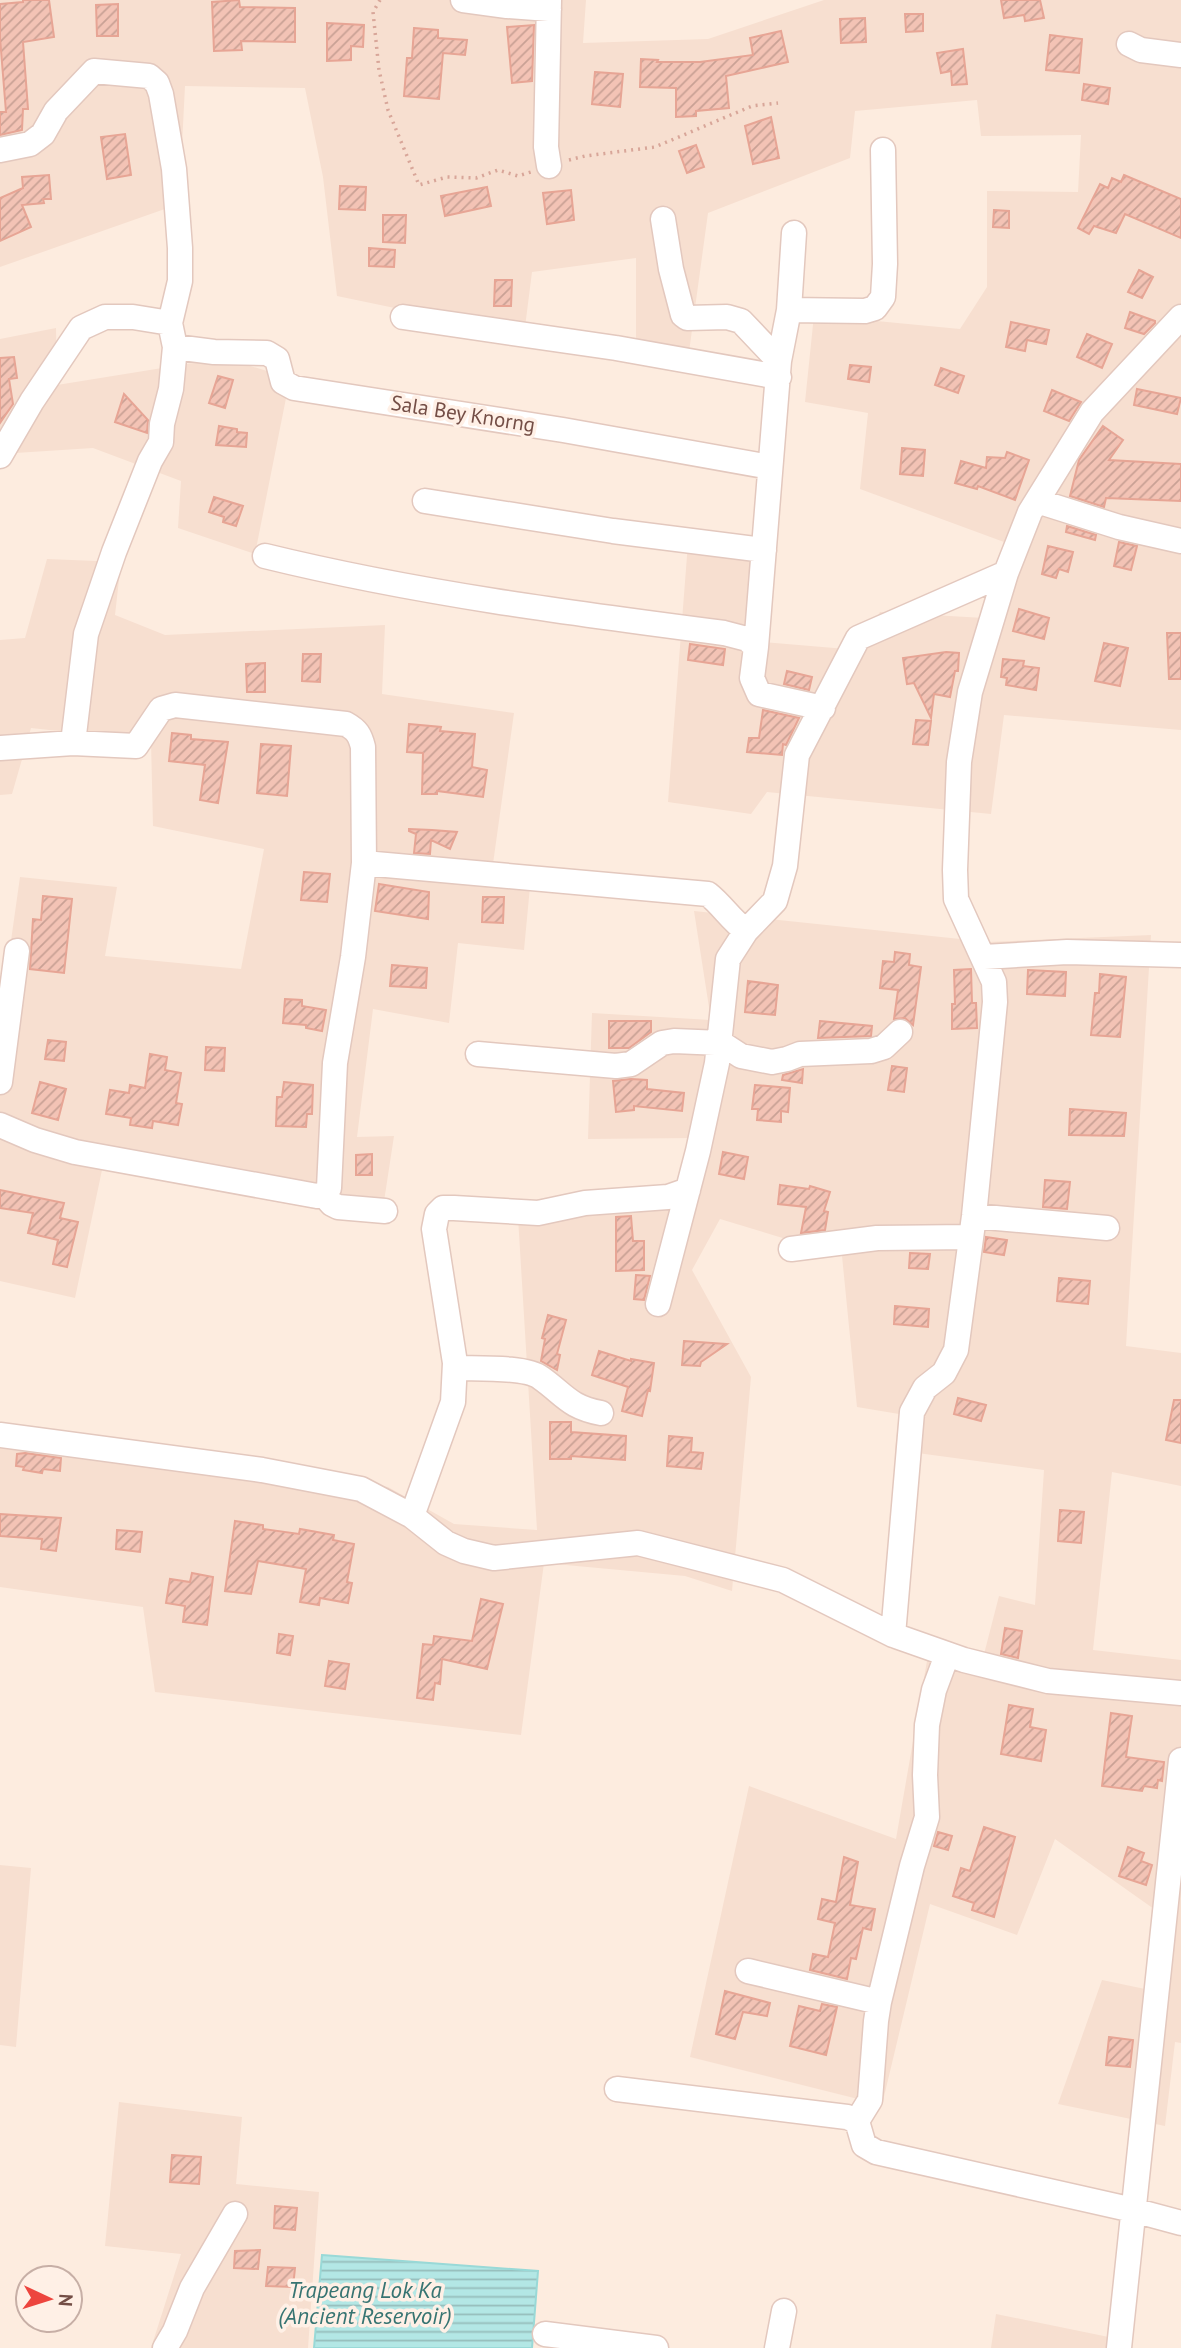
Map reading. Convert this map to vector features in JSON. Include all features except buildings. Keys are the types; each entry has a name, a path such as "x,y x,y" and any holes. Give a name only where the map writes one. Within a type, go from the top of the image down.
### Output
{"street":[{"path":"463,0 507,6 549,4 546,147 549,166"},
{"path":"1129,44 1141,50 1181,55"},
{"path":"0,150 30,145 43,134 57,111 94,71 149,76 157,83 174,169 180,248 180,281 173,335 171,389 162,424 161,442 150,461 114,552 86,634 73,743"},
{"path":"789,310 865,311 875,308 881,302 885,264 883,150"},
{"path":"663,219 671,269 683,315 687,318 727,317 741,321 779,369"},
{"path":"794,233 789,310 779,369 756,648 751,678 759,694 823,708"},
{"name":"Sala Bey Knorng","path":"0,456 32,401 81,328 105,317 133,317 214,352 267,353 277,359 283,382 294,388 563,430 770,467"},
{"path":"403,317 779,369"},
{"path":"893,1635 912,1412 925,1388 944,1373 956,1350 995,1002 994,982 956,899 959,762 970,692 1006,573 1037,501 1092,412 1181,317"},
{"path":"425,501 613,531 764,550"},
{"path":"1037,501 1119,527 1181,541"},
{"path":"265,556 336,573 510,604 724,633 747,639 756,648"},
{"path":"658,1304 688,1191 721,1043 728,959 746,931 775,901 785,866 797,755 858,638 1006,573"},
{"path":"0,748 73,743 136,746 161,709 176,705 346,724 355,728 363,747 364,863 353,957 335,1063 329,1188 324,1195 317,1196 75,1152 35,1140 0,1125"},
{"path":"364,863 708,894 730,920 746,931"},
{"path":"0,1082 17,951"},
{"path":"984,957 1067,952 1181,956"},
{"path":"478,1054 616,1066 631,1064 662,1043 674,1041 721,1043 741,1056 772,1062 800,1054 871,1051 884,1047 900,1032"},
{"path":"412,1516 453,1402 455,1368 434,1229 437,1214 443,1208 538,1213 585,1203 668,1197 688,1191"},
{"path":"324,1195 338,1207 385,1211"},
{"path":"791,1249 972,1226 1107,1228"},
{"path":"455,1368 527,1372 541,1377 563,1398 588,1411 601,1413"},
{"path":"0,1435 262,1470 361,1489 412,1516 446,1543 464,1551 494,1558 638,1543 783,1580 893,1635 947,1655 1048,1681 1181,1693"},
{"path":"947,1655 934,1690 927,1725 927,1817 912,1866 879,2002 870,2099 857,2121 864,2145 876,2152 1181,2223"},
{"path":"1119,2348 1133,2210 1172,1928 1181,1760"},
{"path":"748,1971 879,2002"},
{"path":"617,2089 847,2117 857,2121"},
{"path":"165,2348 192,2288 235,2214"},
{"path":"777,2348 784,2312"},
{"path":"545,2334 656,2348"}],"shaded area":[{"path":"0,0 586,0 583,43 708,39 824,0 1181,0 1181,730 1004,715 991,814 767,792 751,814 668,802 689,530 775,544 763,642 858,650 880,612 984,618 1004,542 860,489 868,413 805,402 814,315 960,329 987,287 987,191 1078,192 1081,135 981,136 977,100 855,111 850,158 708,213 689,352 636,344 636,258 532,272 524,335 337,296 323,177 305,88 185,86 179,204 0,267"},
{"path":"56,328 57,385 224,358 290,378 255,554 178,528 181,481 93,448 0,454 0,339"},
{"path":"47,559 121,562 115,615 165,635 385,625 382,694 514,713 492,871 531,876 524,950 458,943 449,1023 373,1009 357,1137 394,1136 381,1221 102,1170 75,1298 0,1281 0,984 5,983 20,877 117,887 105,956 241,969 264,849 153,826 151,741 31,728 12,794 0,795 0,640 25,638"},
{"path":"694,911 989,942 1151,935 1126,1346 1181,1353 1181,1486 1112,1472 1093,1650 1181,1660 1181,2043 1175,2042 1165,2126 1058,2104 1102,1980 1145,1989 1154,1909 1055,1839 1017,1935 930,1904 882,2105 690,2057 749,1786 896,1839 931,1638 983,1658 999,1596 1035,1605 1044,1470 895,1450 899,1414 857,1407 842,1256 720,1219 692,1270 751,1377 732,1591 685,1576 544,1563 521,1735 155,1692 143,1607 0,1587 0,1424 388,1487 454,1524 537,1530 518,1217 689,1201 693,1138 588,1139 592,1013 711,1020"},
{"path":"0,1865 31,1868 16,2047 0,2045"},
{"path":"119,2102 242,2117 236,2184 319,2192 308,2348 151,2348 181,2254 105,2246"},
{"path":"996,2314 1133,2342 1132,2348 991,2348"}],"water":[{"name":"Trapeang Lok Ka (Ancient Reservoir)","path":"322,2255 538,2271 532,2348 314,2348"}]}
